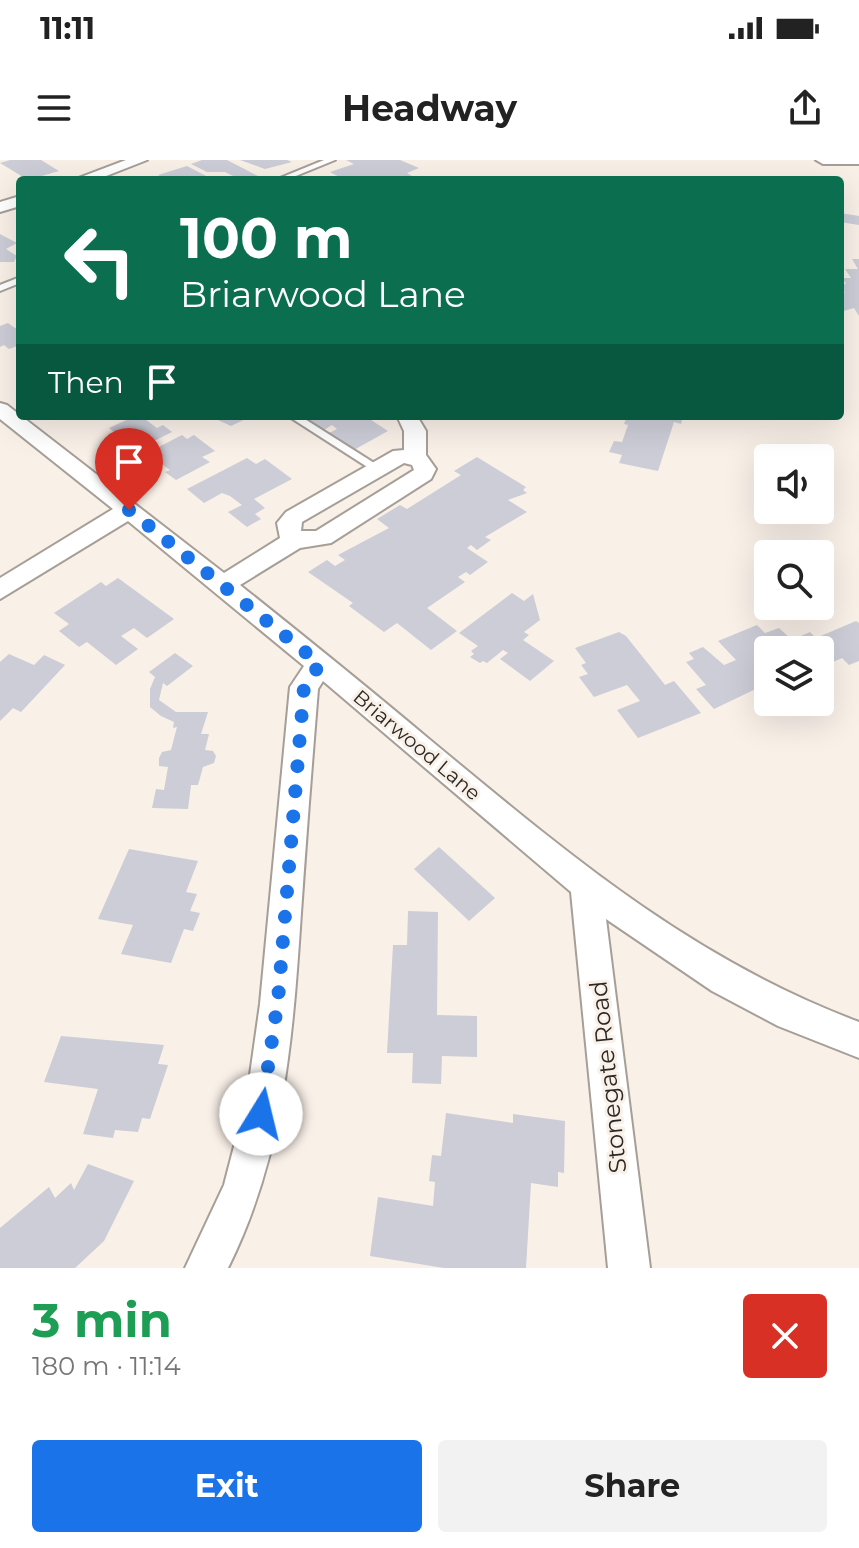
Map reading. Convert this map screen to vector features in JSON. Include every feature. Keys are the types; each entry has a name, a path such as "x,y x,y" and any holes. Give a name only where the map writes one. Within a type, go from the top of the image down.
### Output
{"street":[{"path":"93,176 140,160"},
{"path":"823,160 859,160"},
{"name":"Briarwood Lane","path":"0,409 224,584 586,886 766,1005 859,1040"},
{"path":"409,420 415,431 415,457"},
{"path":"395,457 415,457 424,464 425,469 419,478 323,537 305,541 296,539 287,529 294,517 395,457"},
{"path":"0,590 129,510"},
{"path":"224,584 296,539"},
{"path":"206,1268 220,1244 245,1180 261,1114 278,1000 304,687 320,664"},
{"name":"Stonegate Road","path":"586,886 629,1268"}],"lane":[{"path":"289,176 331,160"},
{"path":"299,420 376,468"}],"building":[{"path":"41,160 59,171 42,176 21,176 0,163"},
{"path":"202,160 227,160 258,176 207,172 191,164"},
{"path":"240,160 287,160 292,162 265,169"},
{"path":"346,160 400,160 419,168 407,173 412,176 338,176 330,172 354,164"},
{"path":"187,166 206,176 160,176"},
{"path":"844,214 859,216 859,225 844,223"},
{"path":"0,234 16,242 6,249 16,258 14,262 0,262"},
{"path":"852,259 859,259 859,316 854,308 844,311 844,278 851,278 845,269 858,269"},
{"path":"8,323 16,328 16,346 0,347 0,326"},
{"path":"126,420 146,420 157,428 163,425 172,432 136,450 109,428"},
{"path":"218,420 244,420 231,426"},
{"path":"303,420 371,420 388,431 352,451 327,434 337,429 332,425 321,432"},
{"path":"626,420 682,420 681,424 674,422 658,471 619,463 622,455 609,452 614,441 622,442 628,425 624,424"},
{"path":"182,435 187,439 194,435 215,451 202,457 210,462 176,480 165,472 170,470 147,453"},
{"path":"477,457 526,487 523,490 527,493 508,500 527,512 485,537 491,540 477,550 471,545 467,548 488,562 470,575 466,572 458,577 465,582 427,608 457,631 431,650 397,623 384,632 349,606 353,603 308,572 327,560 335,566 345,560 338,555 389,528 377,519 400,505 407,509 461,475 454,471"},
{"path":"247,458 256,464 265,459 292,479 254,499 265,508 255,514 261,519 247,527 228,512 242,505 230,496 222,493 204,503 187,489"},
{"path":"118,578 174,619 147,638 134,628 121,636 138,649 116,665 87,642 79,647 59,631 69,624 54,613 101,582 106,586"},
{"path":"512,593 524,601 533,594 540,620 524,632 529,635 523,640 554,661 530,681 500,659 508,653 503,650 487,663 470,657 474,654 471,651 478,646 459,633"},
{"path":"856,621 859,623 859,661 849,665 842,658 834,662 834,636 821,636"},
{"path":"757,625 765,633 779,628 788,636 754,636 754,690 714,709 696,689 706,685 686,662 694,659 689,653 703,647 724,665 736,660 718,641"},
{"path":"619,632 626,636 665,685 674,681 701,713 638,738 617,710 640,701 627,685 594,697 579,677 588,674 581,665 586,663 575,648"},
{"path":"175,653 193,666 167,686 163,683 159,700 176,712 208,712 201,734 209,734 205,750 213,751 216,756 214,763 203,767 198,785 191,785 188,809 152,808 156,789 164,790 168,767 159,766 159,758 162,752 171,750 177,727 173,728 174,722 150,707 150,689 155,677 149,672"},
{"path":"9,654 34,665 44,655 65,665 21,712 13,708 0,721 0,662"},
{"path":"439,847 495,898 469,921 414,869"},
{"path":"129,849 198,861 186,892 197,894 190,911 200,913 193,931 184,929 171,963 121,954 133,925 98,919"},
{"path":"408,911 438,912 437,1015 477,1016 477,1057 442,1056 441,1084 412,1083 413,1053 387,1053 393,945 407,945"},
{"path":"61,1036 164,1045 158,1064 168,1065 150,1119 142,1118 138,1132 115,1130 113,1138 83,1134 98,1089 44,1082"},
{"path":"446,1113 513,1123 513,1114 565,1121 564,1173 558,1172 558,1187 531,1183 526,1268 444,1268 370,1256 378,1197 433,1206 435,1182 429,1181 432,1155 441,1156"},
{"path":"88,1164 134,1181 104,1241 75,1268 0,1268 0,1228 49,1187 55,1198 71,1183 74,1190"}],"route":[{"path":"129,510 320,664 304,687 278,1000 261,1114"}]}
